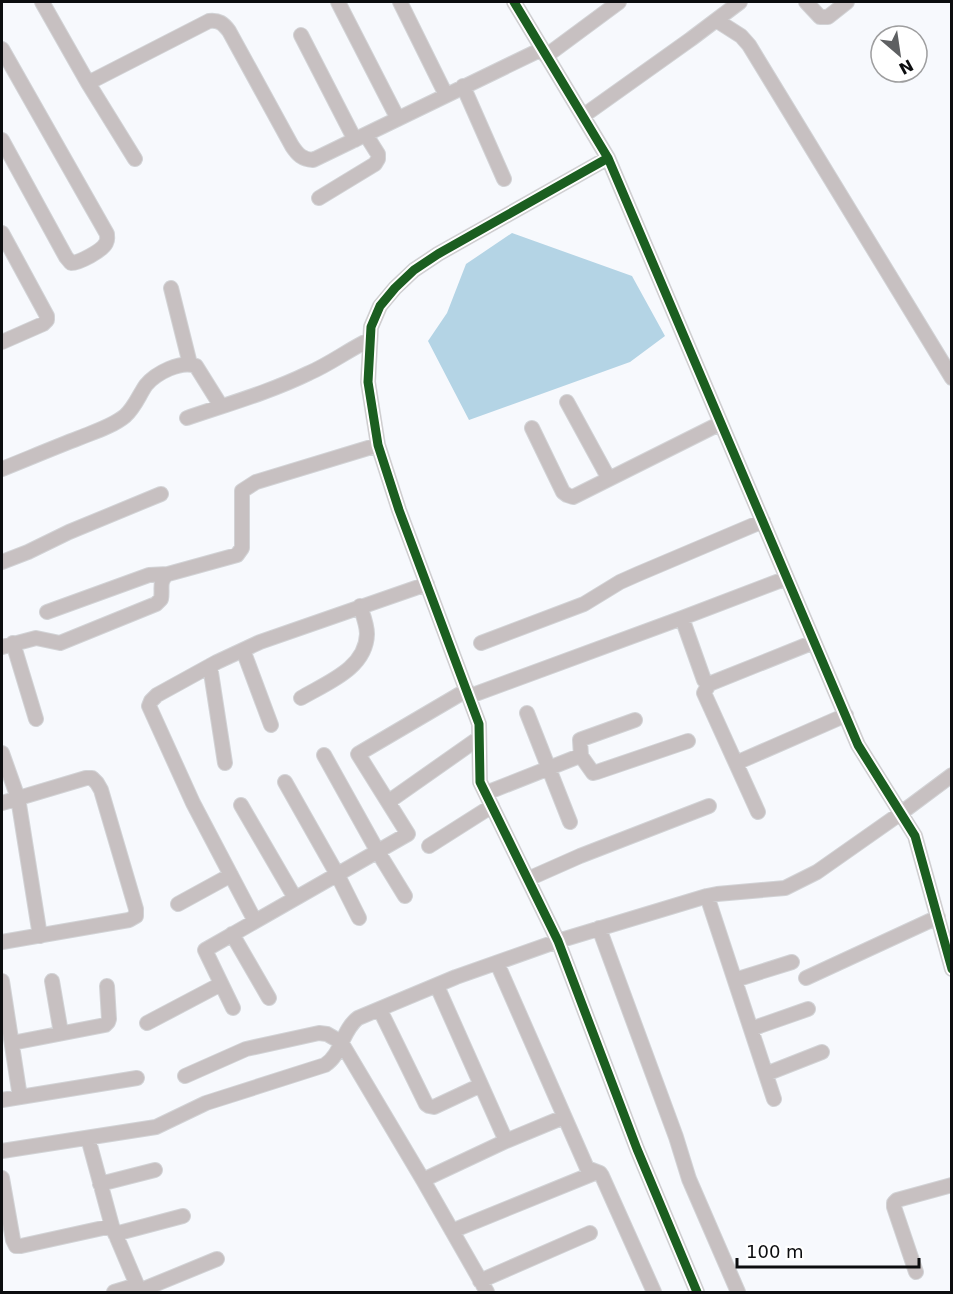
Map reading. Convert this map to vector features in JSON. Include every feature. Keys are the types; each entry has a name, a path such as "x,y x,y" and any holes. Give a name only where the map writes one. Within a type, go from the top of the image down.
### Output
{"street":[{"path":"42,2 135,159"},
{"path":"338,2 398,119"},
{"path":"400,2 446,95"},
{"path":"514,2 608,158 858,745 915,836 951,965"},
{"path":"88,83 209,21 218,21 229,31 292,146 299,156 305,160 313,160 463,86 544,52 619,2"},
{"path":"583,116 740,2"},
{"path":"806,2 820,17 828,17 847,2"},
{"path":"716,20 741,36 749,45 951,378"},
{"path":"301,35 360,137 378,154 375,164 319,198"},
{"path":"2,49 107,234 104,246 77,263 71,262 66,257 2,140"},
{"path":"463,86 504,179"},
{"path":"608,158 438,254 414,270 380,306 370,327 368,382 378,446 479,724 480,782 558,941 637,1149 697,1293"},
{"path":"2,233 47,316 42,324 2,342"},
{"path":"171,288 190,364"},
{"path":"187,418 310,373 369,340"},
{"path":"2,470 124,417 132,410 147,384 156,376 176,367 190,364 196,366 221,406"},
{"path":"567,402 609,479"},
{"path":"532,428 563,492 573,497 721,423"},
{"path":"47,612 149,575 168,574 237,555 242,548 242,491 247,487 256,482 378,446"},
{"path":"2,561 28,552 69,532 161,494"},
{"path":"481,643 584,604 620,582 763,522"},
{"path":"36,719 7,645 36,638 60,642 156,604 161,599 161,582 168,574"},
{"path":"233,1008 205,950 408,834 358,754 469,693 682,618 787,578"},
{"path":"255,921 193,803 149,706 151,701 157,695 210,666 260,642 427,584"},
{"path":"301,698 356,664 367,636 360,606"},
{"path":"682,618 704,680 709,684"},
{"path":"758,812 704,693 709,684 814,642"},
{"path":"243,650 271,725"},
{"path":"210,666 225,763"},
{"path":"527,713 570,822"},
{"path":"736,763 846,715"},
{"path":"635,720 580,740 581,756 593,772 688,741"},
{"path":"388,802 479,738"},
{"path":"2,753 18,798 40,936"},
{"path":"324,755 405,896"},
{"path":"429,846 489,800 548,768 581,756"},
{"path":"2,1151 161,1125 206,1103 325,1065 335,1056 352,1022 456,977 558,941 707,896 785,888 817,872 902,813 951,774"},
{"path":"2,803 92,778 101,790 136,909 136,916 129,920 2,942"},
{"path":"285,782 359,918"},
{"path":"241,805 295,898"},
{"path":"528,879 580,856 709,806"},
{"path":"178,904 231,875"},
{"path":"707,896 774,1099"},
{"path":"806,978 938,917"},
{"path":"599,928 676,1137 689,1179 738,1293"},
{"path":"232,934 269,998"},
{"path":"735,980 792,962"},
{"path":"497,963 587,1168 602,1176 654,1293"},
{"path":"2,981 20,1097"},
{"path":"51,981 62,1033"},
{"path":"147,1023 221,984"},
{"path":"12,1043 105,1025 108,1022 107,986"},
{"path":"437,986 506,1141"},
{"path":"751,1029 808,1009"},
{"path":"380,1010 429,1107 434,1107 481,1085"},
{"path":"185,1076 246,1049 319,1033 327,1034 341,1042 484,1287 590,1233"},
{"path":"766,1074 822,1052"},
{"path":"2,1100 137,1078"},
{"path":"423,1180 564,1117"},
{"path":"88,1138 114,1230 138,1290"},
{"path":"100,1184 155,1170"},
{"path":"453,1231 597,1172"},
{"path":"2,1178 16,1246 183,1216"},
{"path":"916,1272 894,1203 897,1200 951,1185"},
{"path":"114,1293 138,1290 218,1259"}],"water":[{"path":"512,233 632,276 665,336 630,362 469,420 428,341 447,313 466,264"}],"cycle path":[{"path":"514,2 608,158 858,745 915,836 952,969"},
{"path":"608,158 438,254 414,270 380,306 371,327 368,382 378,445 399,510 479,724 480,782 558,941 637,1149 697,1292"}]}
